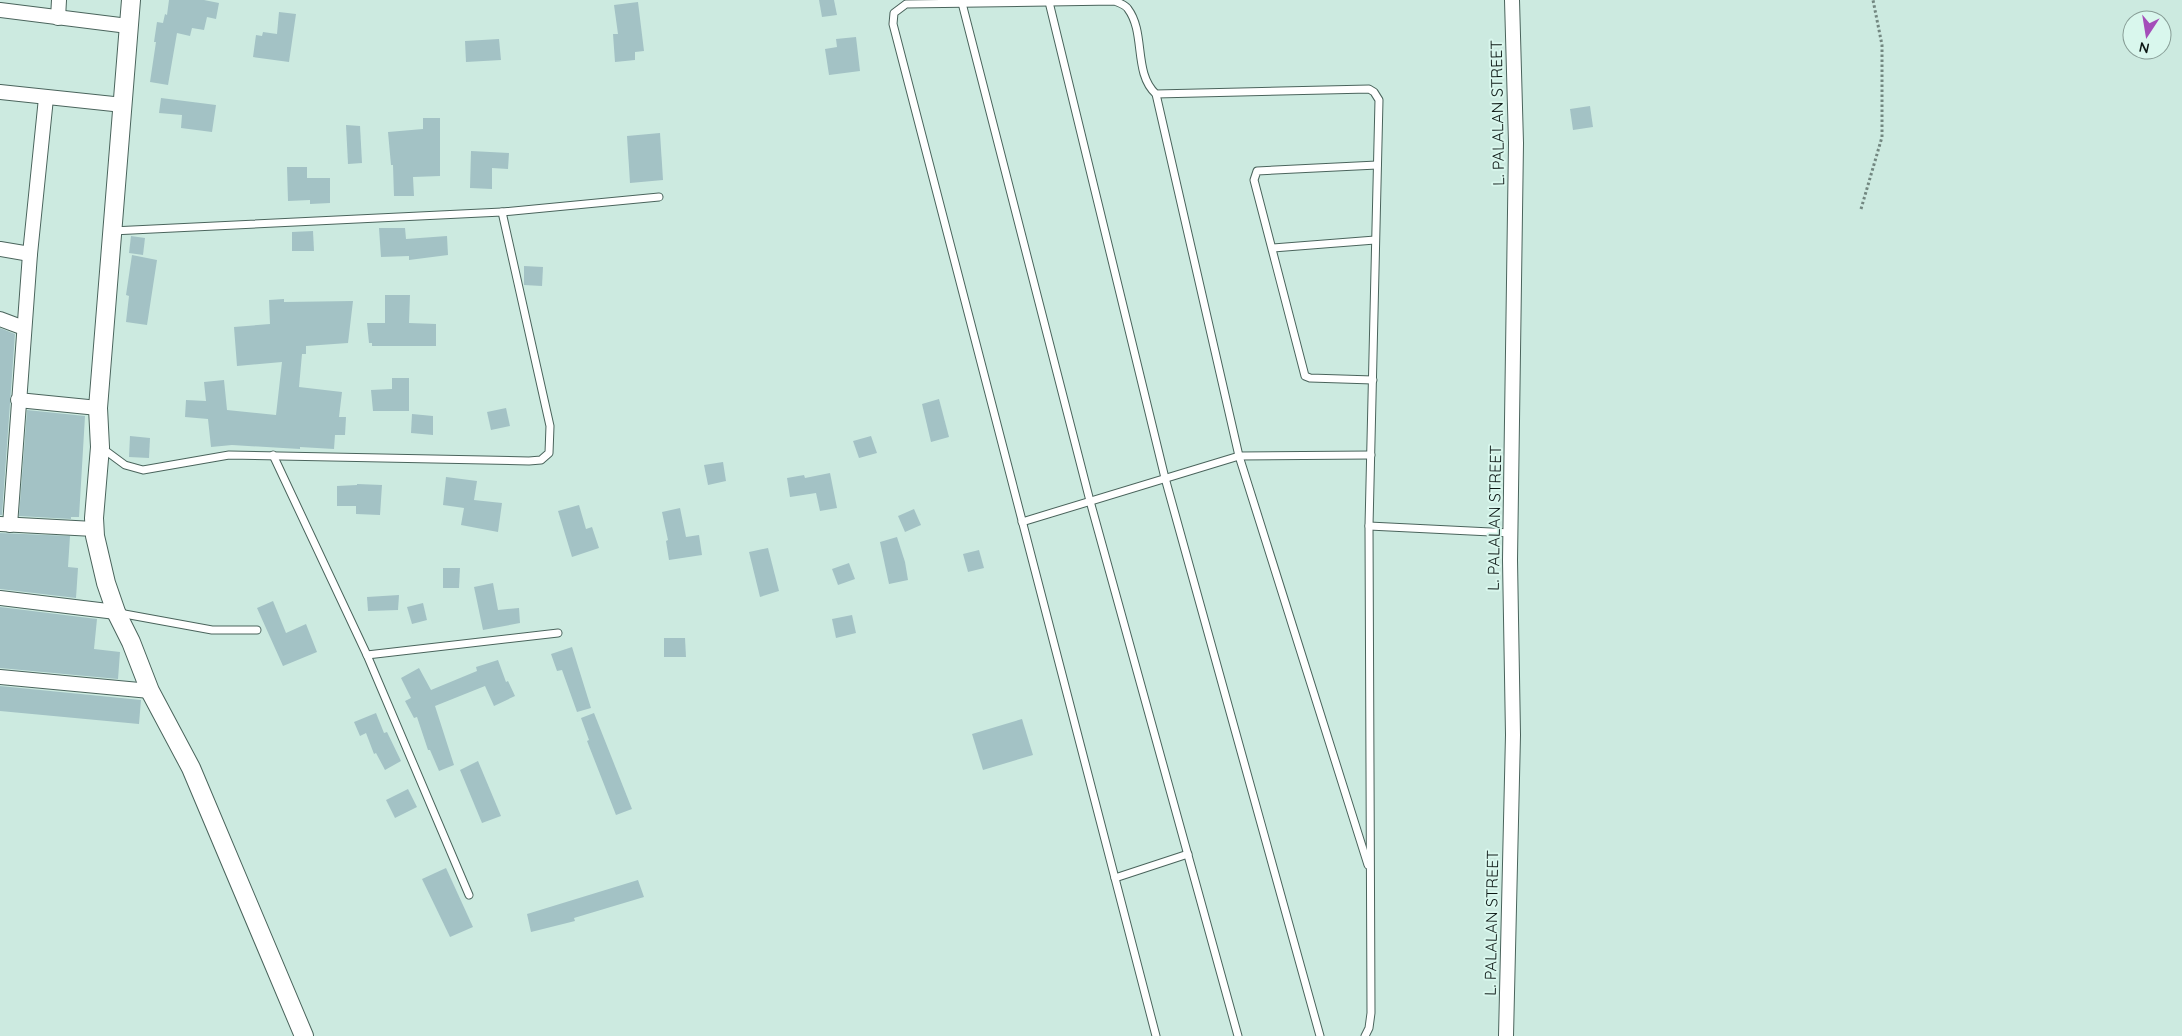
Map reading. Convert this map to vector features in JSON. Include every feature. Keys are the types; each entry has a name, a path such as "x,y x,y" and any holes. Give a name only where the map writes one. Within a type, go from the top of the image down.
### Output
{"street":[{"path":"58,18 59,0"},
{"path":"131,0 98,408 100,447 94,529 106,583 116,612 131,642 150,691 191,768 304,1036"},
{"name":"L. PALALAN STREET","path":"1506,1036 1513,734 1510,533 1516,143 1512,0"},
{"path":"0,10 128,26"},
{"path":"0,92 123,105"},
{"path":"46,98 5,525 94,529"},
{"path":"0,249 30,254"},
{"path":"0,319 24,328"},
{"path":"18,400 98,408"},
{"path":"0,598 116,612"},
{"path":"0,676 150,691"}],"lane":[{"path":"1156,1036 893,24 894,13 906,4 1115,1 1128,7 1134,20 1146,82 1156,94 1239,456 1371,872"},
{"path":"1049,2 1165,478 1320,1036"},
{"path":"962,4 1090,501 1238,1036"},
{"path":"1156,94 1368,89 1374,92 1379,100 1369,526 1371,1013 1369,1028 1365,1036"},
{"path":"1372,380 1310,378 1305,376 1274,248 1254,180 1257,171 1377,165"},
{"path":"112,231 502,212 660,198"},
{"path":"100,447 125,465 143,470 229,455 541,460 549,453 550,426 502,212"},
{"path":"1274,248 1376,240"},
{"path":"272,455 368,655 469,896"},
{"path":"1022,522 1239,456 1371,455"},
{"path":"1369,526 1510,533"},
{"path":"116,612 212,630 257,630"},
{"path":"368,655 558,633"},
{"path":"1115,878 1188,854"}],"path":[{"path":"1861,209 1882,137 1882,45 1873,0"}],"building":[{"path":"169,0 204,0 219,3 216,19 207,17 204,30 192,28 190,36 177,33 168,85 150,82 157,22 163,23 165,14 167,15"},
{"path":"819,0 834,0 837,15 822,17"},
{"path":"638,2 644,51 635,52 635,60 615,62 613,34 618,34 614,5"},
{"path":"279,12 296,14 289,62 253,57 256,35 262,36 263,32 277,34"},
{"path":"856,37 860,71 829,75 825,49 837,47 836,39"},
{"path":"499,39 501,60 466,62 465,41"},
{"path":"161,98 216,105 212,132 181,128 182,115 159,113"},
{"path":"1590,106 1593,127 1573,130 1570,109"},
{"path":"423,118 440,118 440,176 413,177 414,196 394,196 393,165 391,165 388,132 423,129"},
{"path":"346,125 360,126 362,163 348,164"},
{"path":"660,133 663,180 630,183 627,136"},
{"path":"471,151 509,153 508,169 492,168 492,189 470,188"},
{"path":"287,167 307,167 307,178 330,178 330,203 310,204 310,200 288,201"},
{"path":"379,228 405,228 406,239 447,236 448,255 409,260 409,256 381,257"},
{"path":"313,231 314,251 292,251 292,232"},
{"path":"131,236 145,238 143,255 129,253"},
{"path":"132,255 157,260 147,325 126,322 129,296 126,295"},
{"path":"524,266 543,267 542,286 524,285"},
{"path":"385,295 410,295 409,323 436,324 436,346 372,346 372,343 369,343 367,323 385,323"},
{"path":"284,299 284,302 353,301 348,343 306,346 306,354 302,354 299,387 342,392 339,417 346,417 345,435 335,435 334,449 232,445 211,447 208,419 185,417 186,400 206,401 204,382 224,380 227,410 276,415 282,362 237,366 234,327 270,324 269,300"},
{"path":"0,328 15,334 2,515 0,515"},
{"path":"392,378 409,378 409,411 373,411 371,390 392,389"},
{"path":"939,399 949,437 931,442 922,404"},
{"path":"506,408 510,426 491,430 487,412"},
{"path":"27,410 85,416 79,517 71,517 71,519 19,516"},
{"path":"412,414 433,416 433,435 411,433"},
{"path":"130,436 150,438 149,458 129,457"},
{"path":"871,436 877,453 859,458 853,441"},
{"path":"723,462 726,481 708,485 704,465"},
{"path":"830,473 837,508 820,511 816,493 790,497 787,478 804,475 805,478"},
{"path":"446,477 477,481 474,500 502,503 498,532 461,525 464,508 443,505"},
{"path":"357,484 382,485 380,515 356,514 356,506 337,506 337,486"},
{"path":"579,505 586,529 592,527 599,548 572,557 558,511"},
{"path":"680,508 686,537 699,535 702,555 669,560 666,541 668,540 662,512"},
{"path":"914,509 921,525 905,532 898,516"},
{"path":"0,533 70,536 68,567 78,568 76,598 0,589"},
{"path":"897,537 905,562 908,580 889,584 880,542"},
{"path":"768,548 779,591 760,597 749,552"},
{"path":"979,550 984,568 968,572 963,554"},
{"path":"849,563 855,579 838,585 832,569"},
{"path":"443,568 460,568 459,588 443,588"},
{"path":"493,583 498,610 519,608 520,623 483,630 474,587"},
{"path":"399,595 398,610 368,611 367,597"},
{"path":"273,601 286,633 306,624 317,652 283,666 257,608"},
{"path":"423,603 427,620 412,624 407,607"},
{"path":"0,607 97,619 94,649 120,652 118,679 0,668"},
{"path":"852,615 856,633 836,638 832,619"},
{"path":"664,638 685,638 686,657 664,657"},
{"path":"572,647 591,708 577,712 562,670 557,671 551,654"},
{"path":"498,660 506,682 508,681 515,696 494,706 485,686 435,706 454,765 439,771 430,750 428,750 417,717 414,718 405,701 411,698 401,678 419,668 431,690 477,671 476,667"},
{"path":"0,686 141,700 139,724 0,711"},
{"path":"376,713 384,733 387,732 401,761 385,770 376,753 374,754 366,733 360,736 354,722"},
{"path":"594,713 632,809 616,815 587,741 589,740 581,718"},
{"path":"1022,719 1033,755 983,770 972,734"},
{"path":"478,761 501,816 482,823 460,770"},
{"path":"408,789 417,807 395,818 386,800"},
{"path":"446,868 473,927 450,937 422,879"},
{"path":"638,880 644,897 574,918 575,921 531,932 527,914"}]}
